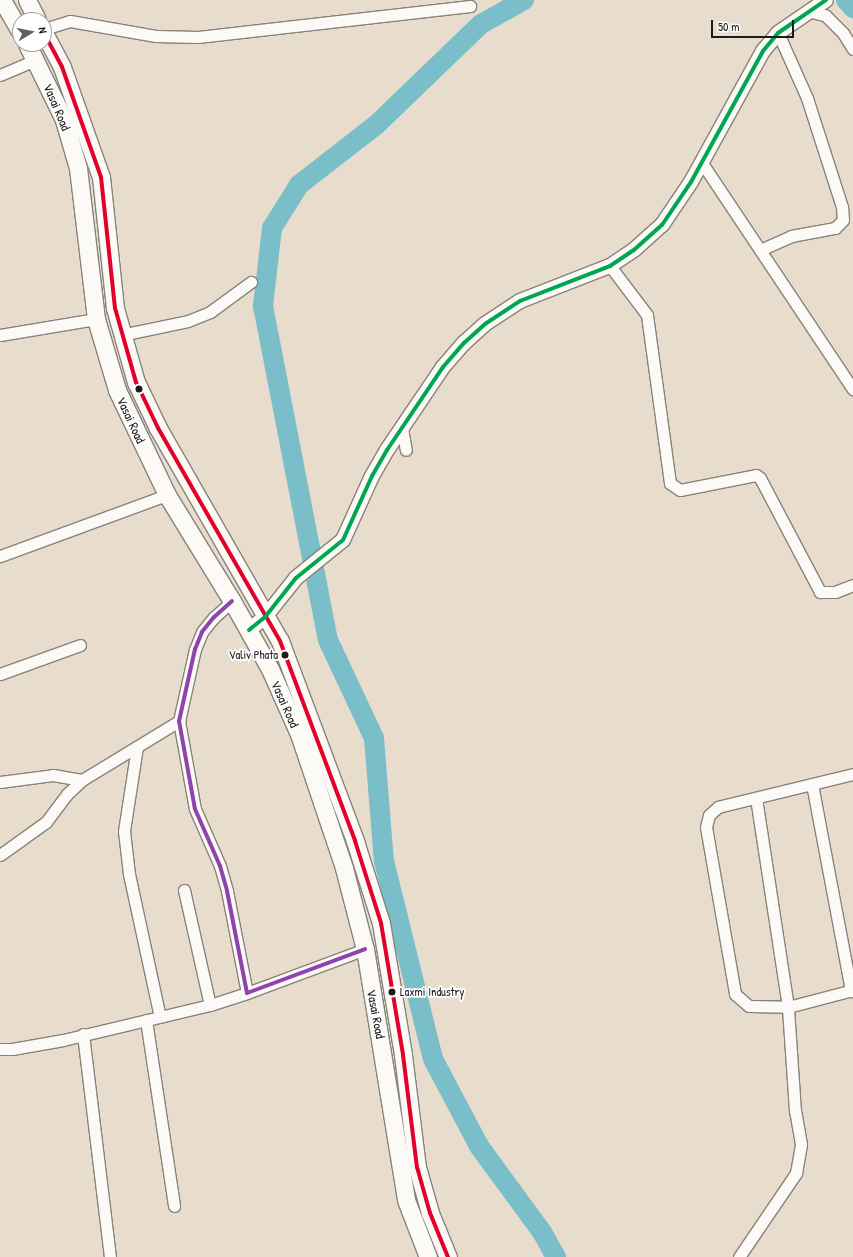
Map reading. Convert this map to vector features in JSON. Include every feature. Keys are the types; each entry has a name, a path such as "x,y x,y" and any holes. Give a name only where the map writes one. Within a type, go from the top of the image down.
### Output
{"main road":[{"path":"2,0 12,17"},
{"path":"27,0 33,12"},
{"name":"Vasai Road","path":"52,48 62,67 101,177 109,267 121,335 136,382 158,428 280,641 355,841 381,923 404,1055 417,1167 430,1213 448,1257"},
{"name":"Vasai Road","path":"32,52 64,120 78,168 96,319 117,390 167,495 249,630 299,734 344,868 365,949 406,1200 428,1257"}],"street":[{"path":"249,630 265,617 296,578 343,540 372,476 443,367 485,324 520,301 610,266 635,249 662,225 680,201 759,58 778,33 810,9 826,0"},
{"path":"52,27 70,21 156,36 198,38 470,6"},
{"path":"810,9 825,15 843,33 853,49"},
{"path":"760,250 791,236 835,228 843,220 842,206 807,98 778,33"},
{"path":"0,75 36,60"},
{"path":"702,163 853,389"},
{"path":"610,266 647,315 670,483 680,490 756,475 760,478 820,592 835,592 853,585"},
{"path":"121,335 188,321 210,312 251,282"},
{"path":"0,335 96,319"},
{"path":"402,428 406,450"},
{"path":"0,556 167,495"},
{"path":"232,601 214,617 202,632 195,649 179,721 195,809 220,866 227,891 247,993"},
{"path":"0,674 80,645"},
{"path":"0,856 46,822 67,794 82,780 179,721"},
{"path":"138,747 124,831 129,874 160,1017"},
{"path":"812,784 852,991 788,1007 749,1006 735,994 706,827 709,815 718,807 756,798 812,784 853,774"},
{"path":"0,782 53,775 82,780"},
{"path":"739,1257 796,1173 800,1159 788,1007 756,798"},
{"path":"184,890 210,1005"},
{"path":"0,1049 12,1049 210,1005 247,993 365,949"},
{"path":"146,1020 174,1206"},
{"path":"82,1034 110,1257"}],"waterway":[{"path":"524,0 481,24 376,125 299,185 272,228 263,306 328,640 374,738 384,861 433,1059 479,1146 542,1232 556,1257"},
{"path":"846,0 853,8"}],"transit line":[{"path":"249,630 265,617 296,578 343,540 372,476 387,450 443,367 464,343 485,324 520,301 610,266 635,249 662,225 691,182 763,51 778,33 826,0"},
{"path":"52,48 62,67 101,177 115,308 136,382 158,428 280,641 355,841 381,923 403,1055 417,1167 430,1213 448,1257"},
{"path":"232,601 214,617 202,632 195,649 179,721 195,809 220,866 227,891 247,993 365,949"}],"place":[{"name":"Valiv Phata","path":"285,655"},
{"name":"Laxmi Industry","path":"392,992"}]}
